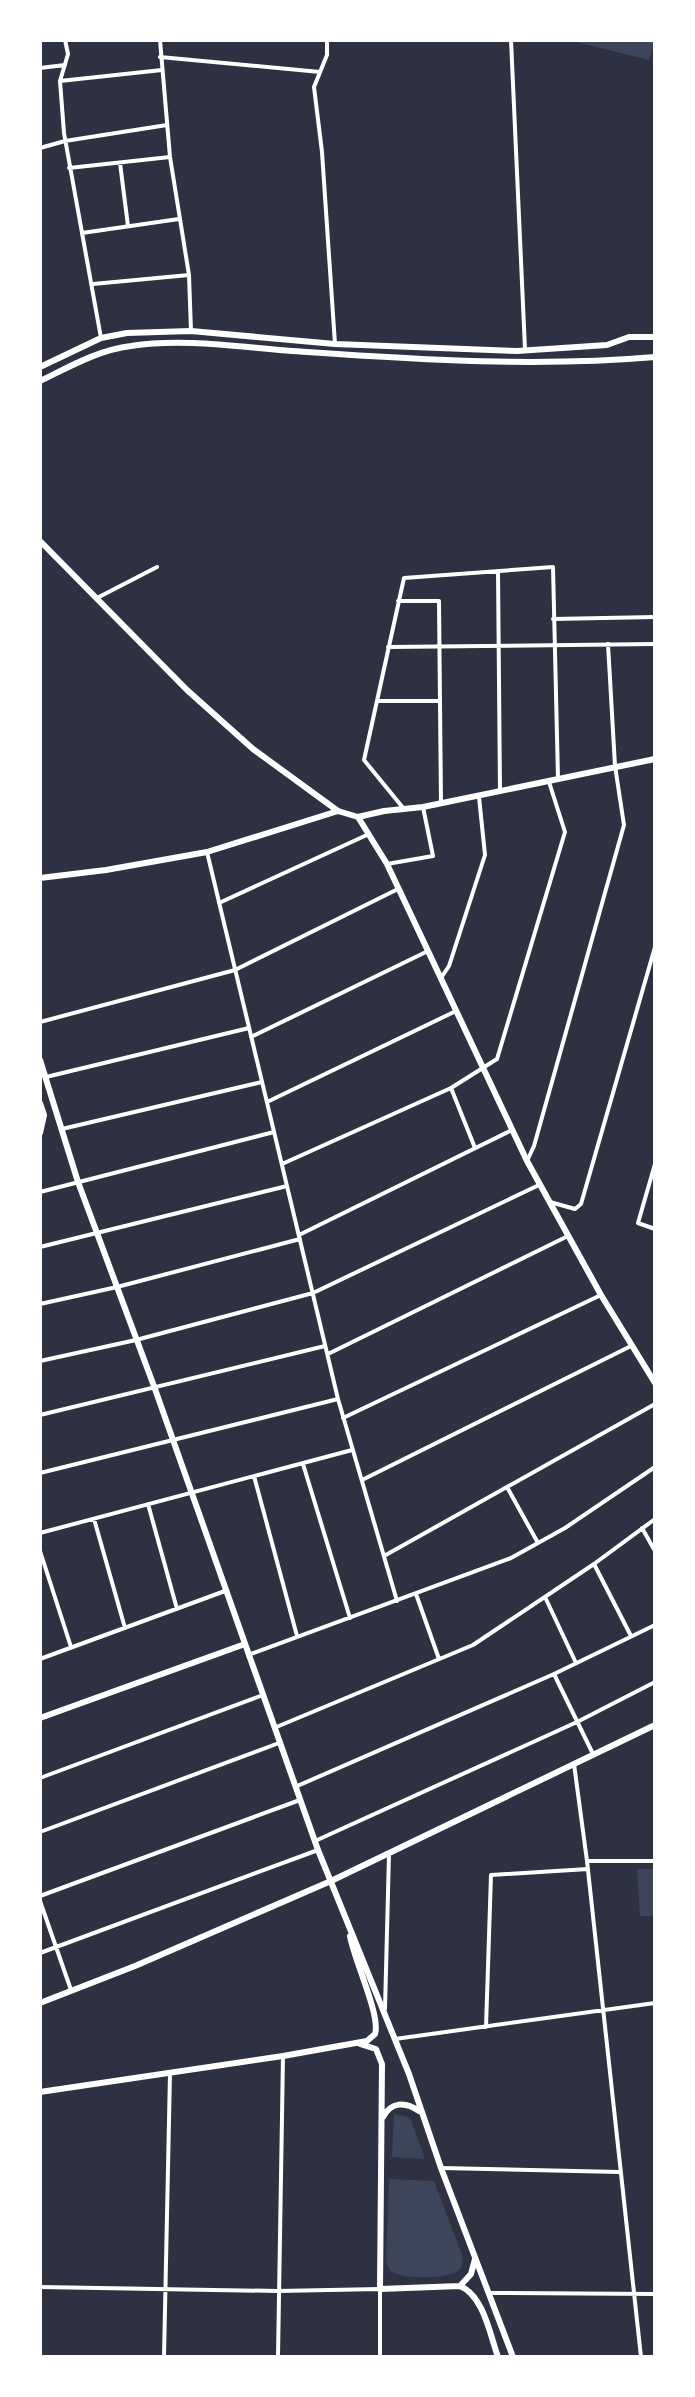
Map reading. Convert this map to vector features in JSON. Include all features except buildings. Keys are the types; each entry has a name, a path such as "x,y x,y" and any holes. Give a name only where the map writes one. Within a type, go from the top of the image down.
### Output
{"main road":[{"path":"40,367 101,338 127,333 191,331 335,344 525,350 607,345 629,337 655,337"},
{"path":"40,381 100,353 144,344 501,362 597,362 655,357"},
{"path":"40,541 187,690 253,749 338,811 358,817 423,807 655,759"},
{"path":"40,878 207,852 338,811"},
{"path":"358,817 387,864 539,1185 631,1346 654,1380"},
{"path":"40,1060 78,1182 155,1389 295,1787 395,2039 513,2357"},
{"path":"40,1103 44,1115 40,1133"},
{"path":"40,1718 245,1644"},
{"path":"40,2003 331,1881 655,1725"},
{"path":"40,2092 367,2041 375,2034 377,2020 356,1962 347,1923"},
{"path":"356,2044 376,2049 382,2059 380,2289 460,2286 475,2296 498,2357"},
{"path":"382,2119 387,2110 398,2104 412,2106 422,2113"},
{"path":"460,2286 471,2274 476,2256"}],"street":[{"path":"65,40 68,54 60,81 65,141 101,338"},
{"path":"160,40 170,157 189,275 191,331"},
{"path":"327,40 327,55 314,87 322,152 335,344"},
{"path":"511,40 525,350"},
{"path":"160,57 320,72"},
{"path":"40,68 65,65"},
{"path":"60,81 162,70"},
{"path":"40,148 65,141 168,125"},
{"path":"69,168 170,157"},
{"path":"120,163 128,226"},
{"path":"82,233 179,219"},
{"path":"93,284 189,275"},
{"path":"40,361 40,367"},
{"path":"95,599 157,567"},
{"path":"404,809 364,760 404,578 553,567 558,778"},
{"path":"498,571 500,792"},
{"path":"398,601 439,601 441,804"},
{"path":"553,619 655,617"},
{"path":"527,1161 534,1146 624,825 615,766 608,644"},
{"path":"388,647 655,644"},
{"path":"377,701 440,701"},
{"path":"282,1164 451,1088 497,1059 565,832 549,780"},
{"path":"441,978 453,955 485,855 479,797"},
{"path":"387,864 433,856 423,807"},
{"path":"219,903 369,834"},
{"path":"207,852 338,1399 397,1601"},
{"path":"40,1022 235,970 398,889"},
{"path":"550,1202 575,1209 581,1204 655,947"},
{"path":"251,1037 428,951"},
{"path":"267,1102 457,1011"},
{"path":"46,1077 249,1028"},
{"path":"62,1129 262,1082"},
{"path":"451,1088 475,1148"},
{"path":"40,1304 117,1287 299,1237 513,1130"},
{"path":"40,1192 274,1132"},
{"path":"655,1164 638,1223 655,1229"},
{"path":"40,1361 136,1340 313,1293 539,1185"},
{"path":"40,1247 287,1186"},
{"path":"328,1354 568,1236"},
{"path":"343,1418 601,1295"},
{"path":"40,1415 326,1346"},
{"path":"362,1480 631,1346"},
{"path":"40,1473 338,1399"},
{"path":"384,1556 655,1404"},
{"path":"40,1533 352,1450"},
{"path":"303,1464 350,1618"},
{"path":"248,1655 511,1558 565,1528 655,1467"},
{"path":"254,1476 298,1637"},
{"path":"507,1487 538,1543"},
{"path":"148,1504 177,1609"},
{"path":"94,1519 125,1628"},
{"path":"274,1728 473,1645 655,1519"},
{"path":"642,1528 655,1551"},
{"path":"40,1551 72,1648"},
{"path":"594,1564 631,1636"},
{"path":"40,1659 225,1591"},
{"path":"416,1594 439,1659"},
{"path":"545,1597 576,1663"},
{"path":"295,1787 554,1674 655,1625"},
{"path":"554,1674 593,1754"},
{"path":"315,1841 577,1722 655,1682"},
{"path":"40,1778 263,1695"},
{"path":"40,1832 279,1743"},
{"path":"574,1763 641,2357"},
{"path":"71,1991 40,1899 300,1800"},
{"path":"40,1953 318,1850"},
{"path":"384,2011 389,1852"},
{"path":"587,1861 655,1861"},
{"path":"486,2027 491,1875 588,1869"},
{"path":"395,2039 655,2003"},
{"path":"278,2357 283,2056"},
{"path":"164,2357 170,2073"},
{"path":"441,2168 620,2172"},
{"path":"40,2287 278,2291 380,2289 380,2357"},
{"path":"490,2293 655,2294"}],"shaded area":[{"path":"568,40 655,40 655,42 649,60"},
{"path":"637,1869 655,1869 655,1916 640,1916"},
{"path":"394,2114 411,2120 425,2159 392,2157"},
{"path":"389,2179 434,2181 462,2255 461,2268 456,2272 438,2277 415,2277 390,2270 386,2259"}]}
